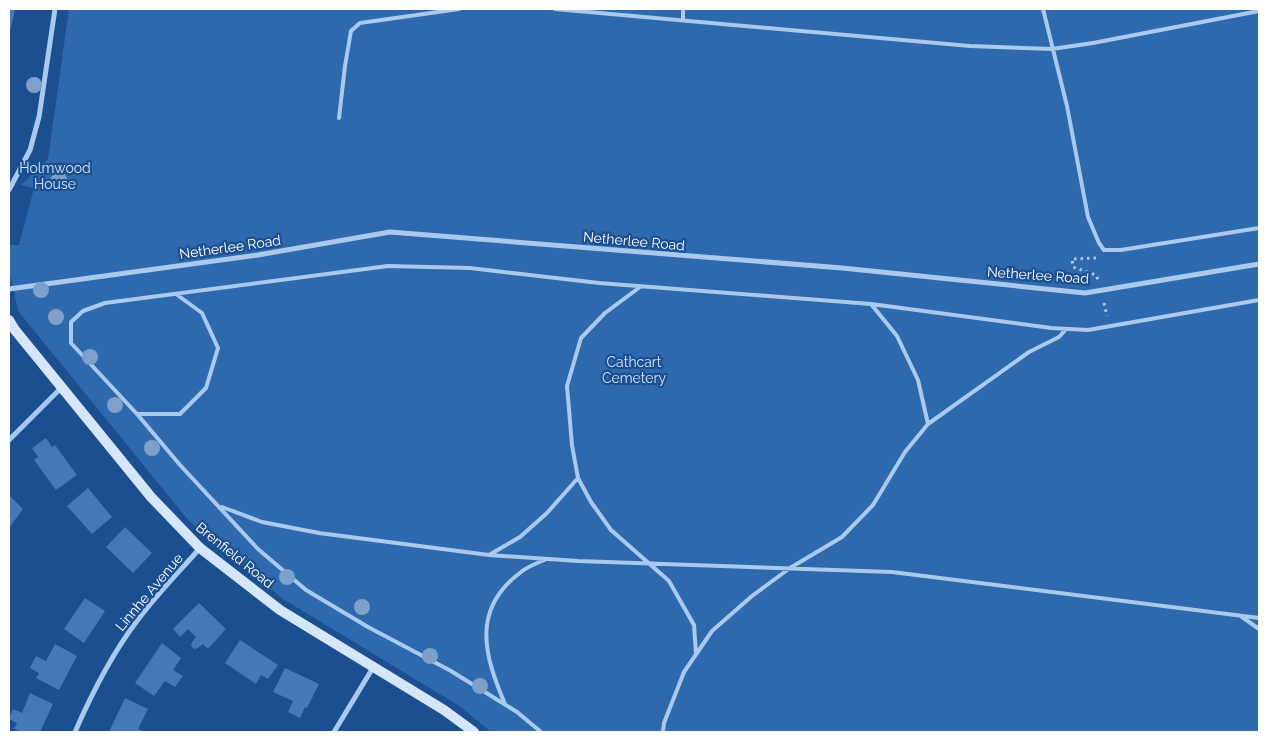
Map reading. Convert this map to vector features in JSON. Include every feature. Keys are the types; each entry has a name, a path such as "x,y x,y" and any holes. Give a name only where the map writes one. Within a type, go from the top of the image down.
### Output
{"street":[{"path":"9,190 30,150 39,117 55,9"},
{"name":"Netherlee Road","path":"9,289 258,255 390,232 842,268 1085,292 1259,264"},
{"name":"Brenfield Road","path":"9,320 15,330 151,497 200,548 280,610 444,710 474,732"},
{"path":"9,440 62,387"},
{"name":"Linnhe Avenue","path":"75,732 93,692 118,648 138,620 200,548"},
{"path":"334,732 374,666"}],"lane":[{"path":"339,118 351,31 360,23 459,9"},
{"path":"555,9 970,46 1052,49 1093,43 1259,11"},
{"path":"683,9 683,20"},
{"path":"1043,9 1067,106 1088,217 1104,250 1121,250 1259,228"},
{"path":"541,732 505,704 306,590 258,548 180,465 137,414 71,343 71,322 83,311 105,303 388,266 470,268 640,286 871,304 1051,328 1088,330 1259,300"},
{"path":"640,286 605,312 581,338 567,386 572,445 578,478 590,502 611,530 669,581 694,625 696,654"},
{"path":"137,414 180,414 206,388 218,348 202,313 176,294"},
{"path":"871,304 897,336 918,380 928,424"},
{"path":"663,732 664,723 684,672 712,631 752,596 790,568 842,537 873,505 905,452 928,424 1029,352 1058,337 1066,329"},
{"path":"490,555 520,536 547,513 578,478"},
{"path":"220,506 262,522 319,533 490,555 547,559 892,572 1259,618"},
{"path":"505,704 492,673 486,646 488,615 504,587 523,570 547,559"},
{"path":"1242,617 1259,629"}],"green space":[{"name":"Cathcart Cemetery","path":"69,9 1259,9 1259,732 491,732 461,707 283,599 189,521 18,311 9,271 9,245 19,245 34,188 21,185 48,159"}],"building":[{"path":"9,9 15,9 11,28 9,28"},
{"path":"46,438 52,447 55,445 77,475 56,490 34,460 38,457 32,448"},
{"path":"88,488 112,517 92,534 67,506"},
{"path":"9,495 23,509 9,528"},
{"path":"125,527 152,553 133,573 106,547"},
{"path":"85,598 105,611 84,643 64,629"},
{"path":"199,603 226,629 208,649 203,644 194,649 191,646 196,637 188,629 180,637 173,629"},
{"path":"240,640 278,665 268,679 261,675 256,684 225,663"},
{"path":"162,643 181,658 173,670 183,676 175,687 165,681 154,696 135,683"},
{"path":"55,644 77,656 59,690 36,678 39,673 30,668 36,656 46,661"},
{"path":"285,668 319,684 300,718 288,712 293,701 273,692"},
{"path":"30,693 53,704 40,732 22,732 14,729 17,723 9,719 13,709 22,713"},
{"path":"125,698 148,709 138,729 145,732 109,732"}],"park label":[{"name":"Holmwood House","path":"55,176"}]}
